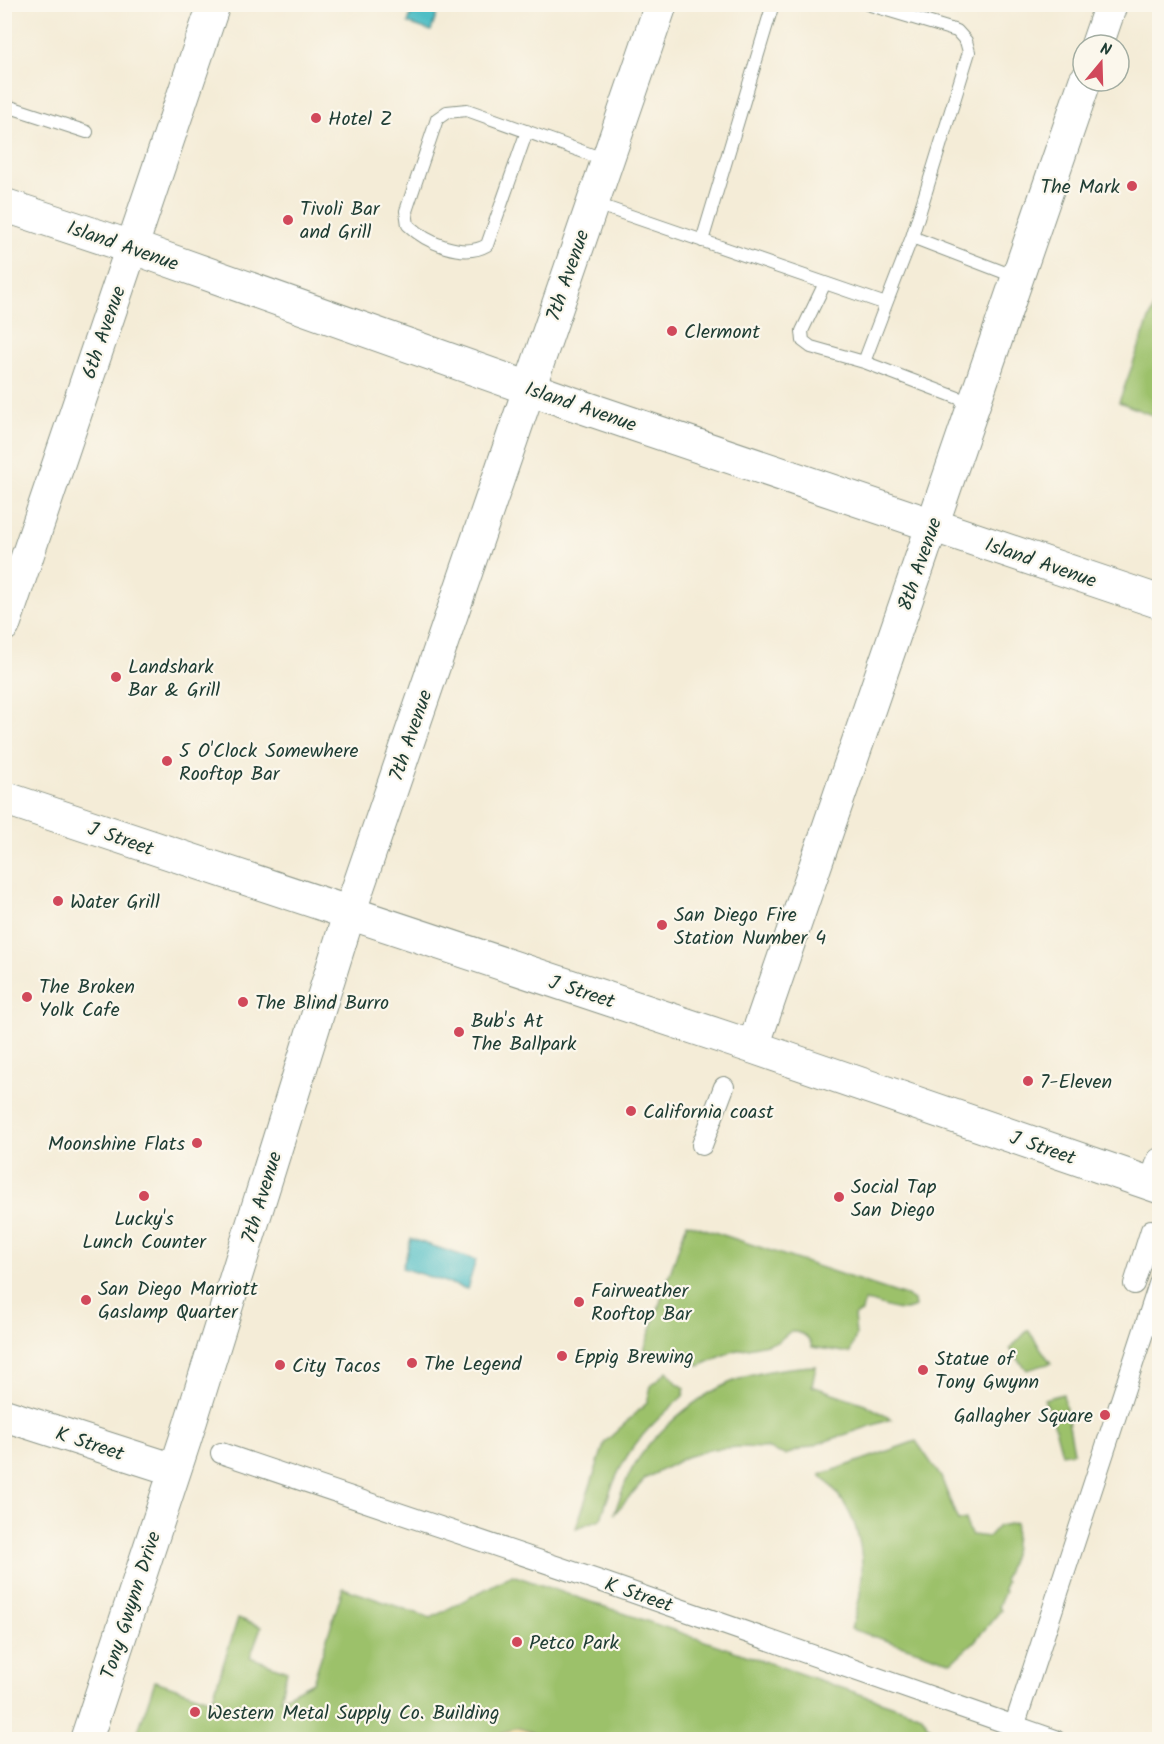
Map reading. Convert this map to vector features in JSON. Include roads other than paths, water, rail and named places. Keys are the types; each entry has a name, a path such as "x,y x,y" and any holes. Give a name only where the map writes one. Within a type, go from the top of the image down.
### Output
{"main road":[{"name":"Island Avenue","path":"4,205 132,247 528,388 1160,602"},
{"name":"J Street","path":"4,798 753,1047 1157,1177"}],"street":[{"name":"6th Avenue","path":"4,625 214,4"},
{"name":"7th Avenue","path":"175,1470 349,914 660,4"},
{"path":"1101,33 1111,4"},
{"name":"8th Avenue","path":"753,1047 1081,93"},
{"path":"702,1144 723,1087"},
{"path":"1134,1284 1151,1230"},
{"path":"1016,1724 1160,1281"},
{"name":"K Street","path":"4,1414 175,1470"},
{"name":"K Street","path":"221,1453 1016,1724 1054,1740"},
{"name":"Tony Gwynn Drive","path":"86,1740 175,1470"}],"lane":[{"path":"702,241 773,4"},
{"path":"864,362 912,237 969,52 966,41 957,32 867,4"},
{"path":"4,105 87,132"},
{"path":"527,131 488,245 476,251 460,251 419,236 408,225 406,211 434,129 438,119 447,112 466,110 527,131 607,160"},
{"path":"592,203 886,304"},
{"path":"912,237 1017,278"},
{"path":"825,283 802,331 803,341 811,347 864,362 974,404"}],"water":[{"path":"414,5 440,5 431,31 408,23"},
{"path":"411,1239 476,1260 467,1289 402,1268"}],"place":[{"name":"Hotel Z","path":"316,118"},
{"name":"The Mark","path":"1132,186"},
{"name":"Tivoli Bar and Grill","path":"288,220"},
{"name":"Clermont","path":"672,331"},
{"name":"Landshark Bar & Grill","path":"116,677"},
{"name":"5 O'Clock Somewhere Rooftop Bar","path":"167,761"},
{"name":"Water Grill","path":"58,901"},
{"name":"San Diego Fire Station Number 4","path":"662,925"},
{"name":"The Broken Yolk Cafe","path":"27,997"},
{"name":"The Blind Burro","path":"243,1002"},
{"name":"Bub's At The Ballpark","path":"459,1032"},
{"name":"7-Eleven","path":"1028,1081"},
{"name":"California coast","path":"631,1111"},
{"name":"Moonshine Flats","path":"197,1143"},
{"name":"Lucky's Lunch Counter","path":"144,1196"},
{"name":"Social Tap San Diego","path":"839,1197"},
{"name":"San Diego Marriott Gaslamp Quarter","path":"86,1300"},
{"name":"Fairweather Rooftop Bar","path":"579,1302"},
{"name":"Eppig Brewing","path":"562,1356"},
{"name":"The Legend","path":"412,1363"},
{"name":"City Tacos","path":"280,1365"},
{"name":"Statue of Tony Gwynn","path":"923,1370"},
{"name":"Gallagher Square","path":"1105,1415"},
{"name":"Petco Park","path":"517,1642"},
{"name":"Western Metal Supply Co. Building","path":"195,1712"}]}
